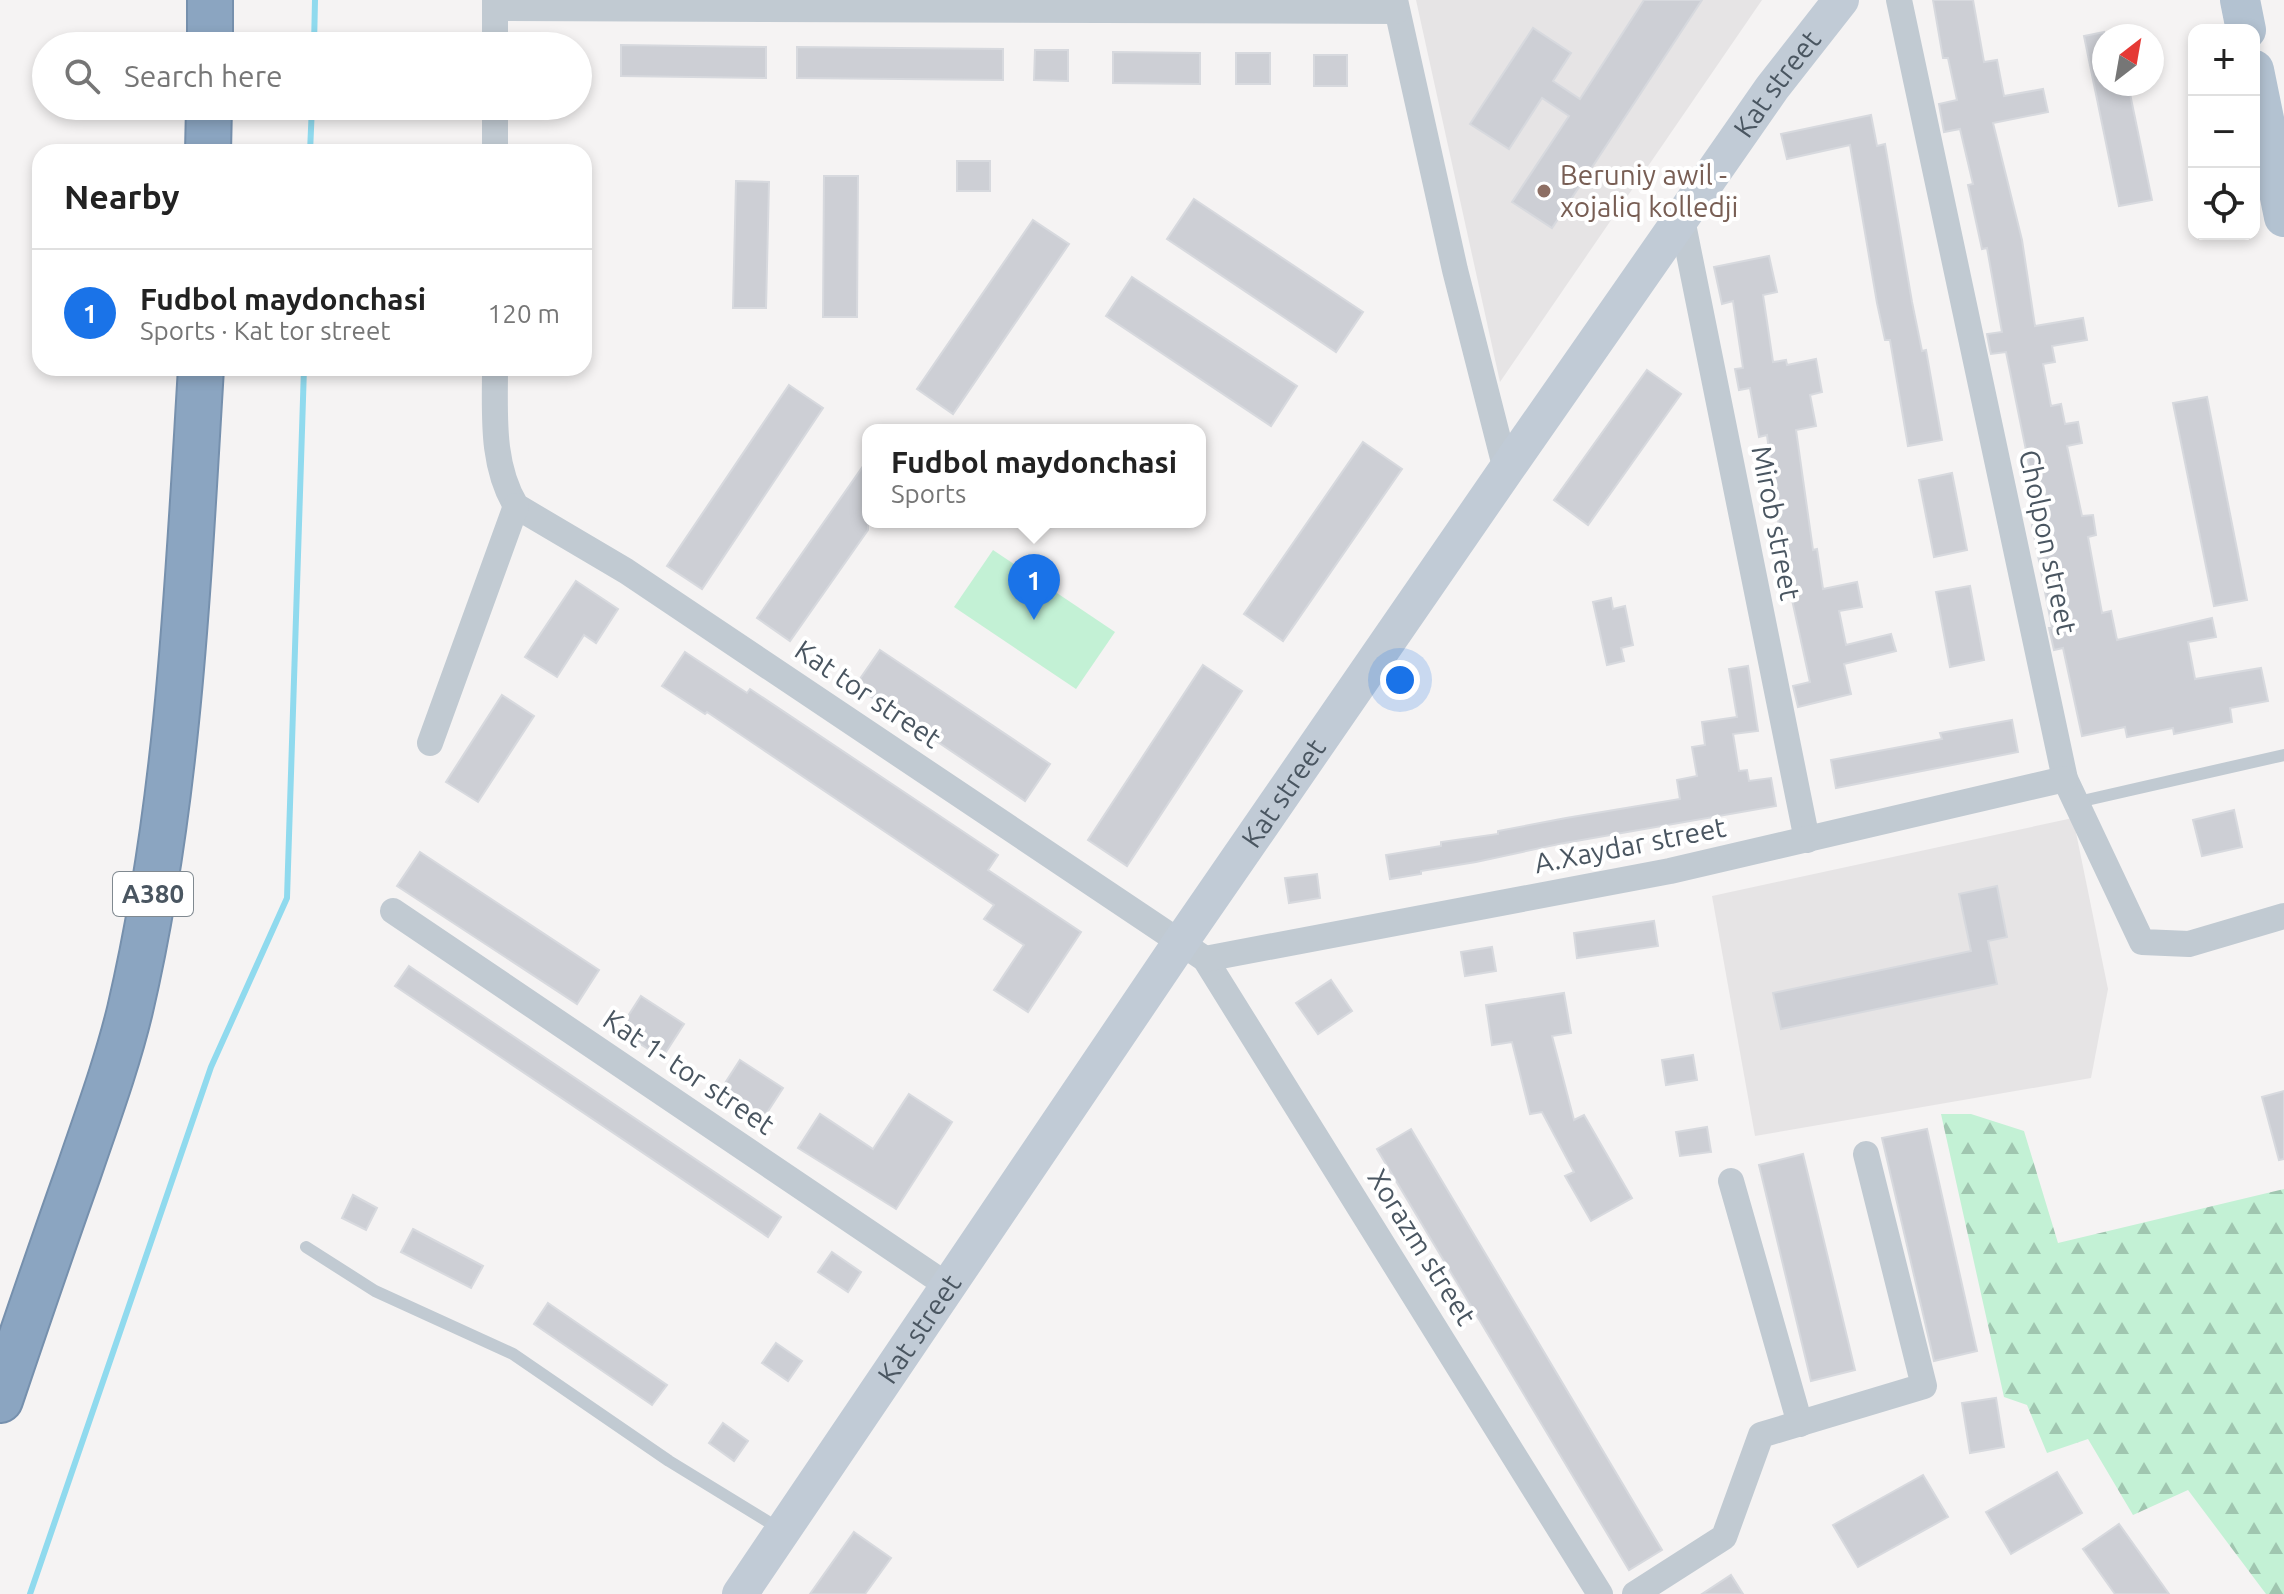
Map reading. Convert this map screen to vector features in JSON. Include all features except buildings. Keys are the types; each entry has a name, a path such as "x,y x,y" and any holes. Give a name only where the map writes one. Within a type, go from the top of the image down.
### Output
{"highway":[{"path":"210,0 210,32"},
{"path":"208,144 209,120"},
{"name":"A380","path":"0,1400 95,1122 129,1012 153,894 169,784 184,641 201,376"}],"main road":[{"path":"2240,0 2245,24"},
{"path":"2259,96 2284,217"}],"street":[{"name":"Kat street","path":"740,1594 948,1286 1193,951 1506,470 1772,88 1841,0"},
{"name":"Cholpon street","path":"1899,0 2071,791 2142,942 2189,944 2284,916"},
{"path":"495,32 495,4 1395,5 1455,270 1506,470"},
{"path":"495,120 495,144"},
{"name":"Mirob street","path":"1682,219 1807,840"},
{"path":"430,743 516,506 509,494 495,440 495,376"},
{"name":"Kat tor street","path":"516,506 626,571 1193,951"},
{"name":"A.Xaydar street","path":"1193,951 1670,871 1807,840 2071,791"},
{"name":"Kat 1- tor street","path":"393,911 948,1286"},
{"name":"Xorazm street","path":"1193,951 1600,1594"},
{"path":"1635,1594 1724,1537 1761,1435 1924,1386 1866,1154"},
{"path":"1731,1181 1800,1424"}],"lane":[{"path":"2071,791 2284,755"},
{"path":"306,1247 375,1291 513,1354 669,1461 783,1531"}],"shaded area":[{"name":"Beruniy awil - xojaliq kolledji","path":"1416,0 1762,0 1500,382"},
{"path":"2073,818 2108,989 2091,1078 1755,1136 1712,896"}],"green space":[{"path":"993,550 1115,632 1076,689 954,607"},
{"path":"1941,1114 1971,1114 2024,1131 2058,1243 2284,1189 2284,1594 2266,1594 2188,1490 2133,1515 2088,1439 2047,1453 2027,1405 2004,1397"}],"waterway":[{"path":"314,32 315,0"},
{"path":"310,144 311,120"},
{"path":"30,1594 211,1067 287,898 304,376"}],"place":[{"name":"Beruniy awil - xojaliq kolledji","path":"1544,191"},
{"name":"Fudbol maydonchasi","path":"1034,620"}]}
